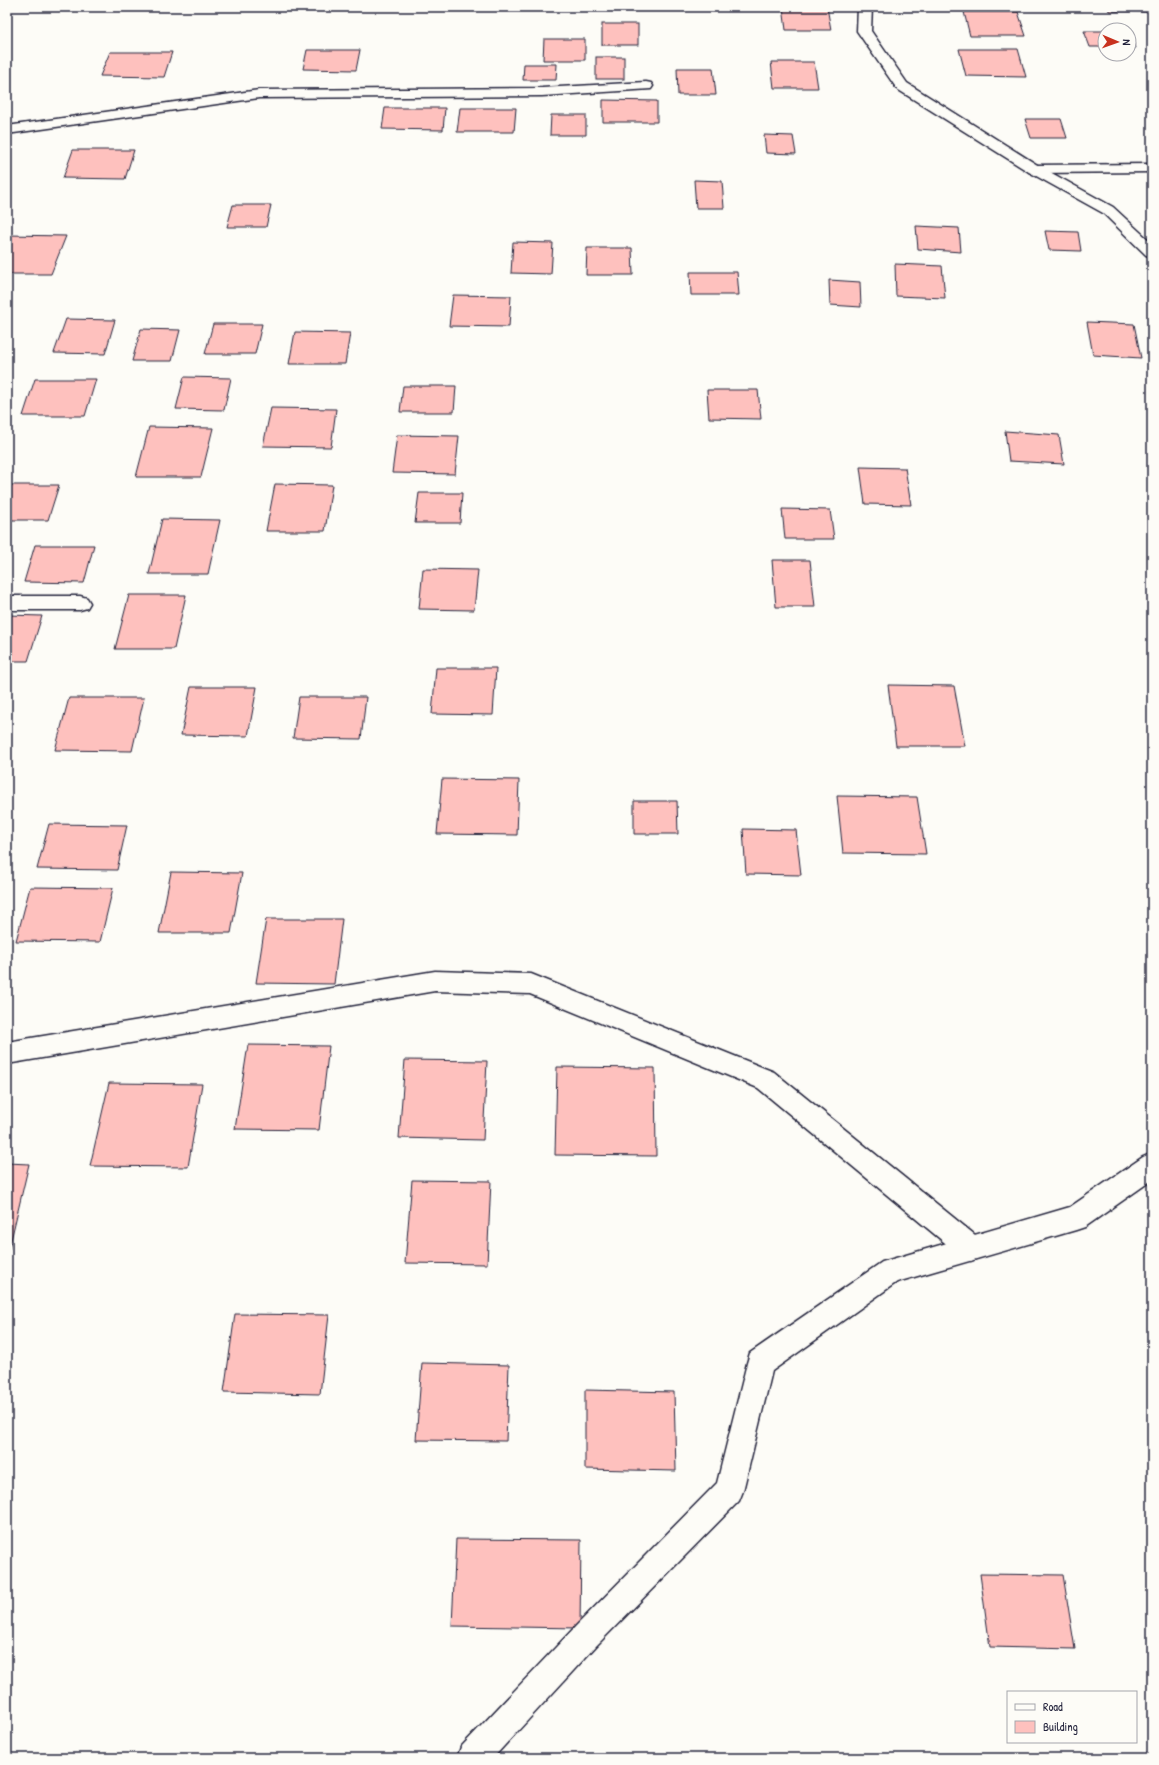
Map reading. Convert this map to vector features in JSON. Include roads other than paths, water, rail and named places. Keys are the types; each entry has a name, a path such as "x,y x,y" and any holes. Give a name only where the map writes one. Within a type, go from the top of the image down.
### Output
{"street":[{"path":"865,7 864,31 902,86 1034,169 1108,210 1152,252"},
{"path":"7,130 258,94 542,92 646,86"},
{"path":"1034,169 1152,168"},
{"path":"7,603 80,603"},
{"path":"7,1053 435,981 531,984 766,1080 971,1248"},
{"path":"472,1758 586,1636 729,1491 760,1363 891,1271 1076,1218 1152,1165"}]}
